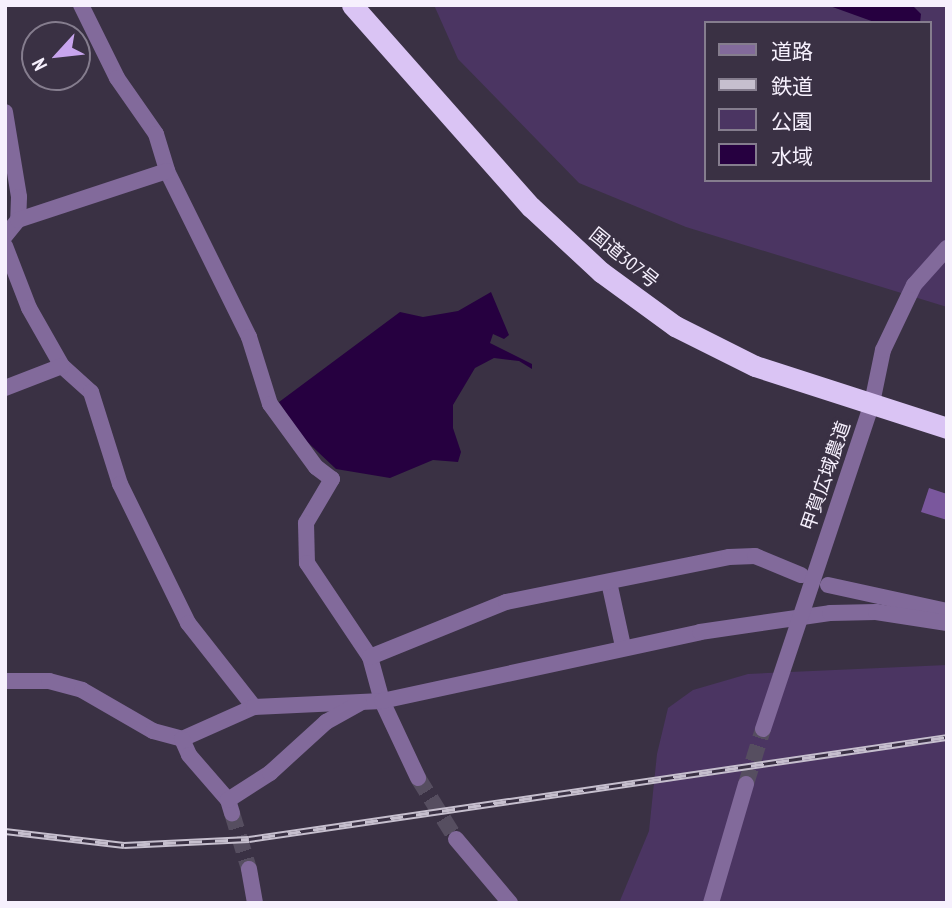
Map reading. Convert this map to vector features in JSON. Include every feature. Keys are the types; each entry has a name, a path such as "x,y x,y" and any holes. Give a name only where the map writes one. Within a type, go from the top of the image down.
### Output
{"highway":[{"name":"国道307号","path":"352,5 531,207 601,272 675,326 755,366 947,428"}],"street":[{"path":"81,5 117,78 156,134 167,171 249,337 270,404 316,467 332,479 306,523 307,564 370,657 382,701 418,778"},
{"path":"5,112 19,220"},
{"path":"5,236 19,220 167,171"},
{"path":"5,246 29,308 62,366 91,392 120,484 188,623 254,707"},
{"name":"甲賀広域農道","path":"763,729 872,403 883,350 900,307 926,268 947,248"},
{"path":"5,388 62,366"},
{"path":"370,657 506,602 608,582 755,556 801,575"},
{"path":"608,582 623,646"},
{"path":"828,585 947,611"},
{"path":"5,681 49,681 82,690 153,731 182,739 254,707 382,701 623,646 800,619 876,612 947,623"},
{"path":"182,739 189,755 230,806 326,722 361,702"},
{"path":"711,903 746,784"},
{"path":"456,839 510,903"},
{"path":"249,869 255,903"}],"green space":[{"path":"434,5 947,5 947,307 686,227 579,183 458,59"},
{"path":"947,665 947,903 619,903 649,831 657,754 668,708 693,690 748,674"}],"water":[{"path":"827,5 912,5 921,14 920,21 871,21"},
{"path":"491,292 509,335 504,339 493,334 490,343 532,364 532,369 519,361 494,358 475,368 453,405 453,428 461,452 458,462 433,460 390,478 336,469 300,435 279,402 400,312 423,317 458,311"}],"building":[{"path":"929,488 947,494 947,520 921,512"}],"tunnel":[{"path":"746,784 763,729"},
{"path":"418,778 456,839"},
{"path":"232,813 249,869"}],"railway":[{"path":"5,831 124,845 249,839 947,737"}]}
